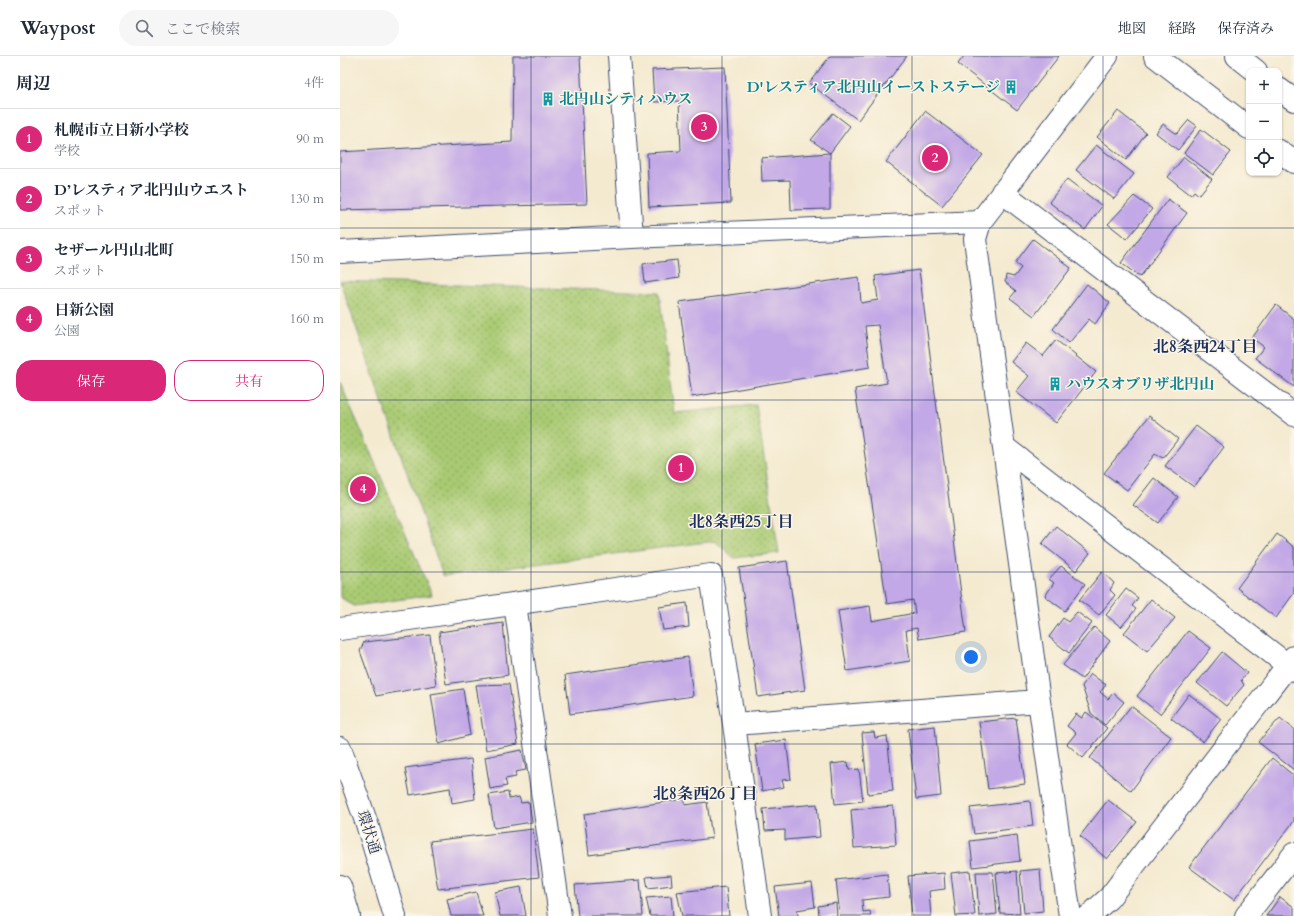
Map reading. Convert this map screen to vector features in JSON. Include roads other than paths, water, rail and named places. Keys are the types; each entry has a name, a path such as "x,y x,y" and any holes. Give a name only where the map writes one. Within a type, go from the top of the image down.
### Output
{"street":[{"path":"618,56 632,237"},
{"path":"1070,916 975,239 980,222 1107,56"},
{"path":"1155,56 1246,126"},
{"path":"1237,56 1252,68"},
{"path":"1282,91 1294,100"},
{"path":"1282,152 1294,162"},
{"path":"1002,192 1294,415"},
{"path":"340,252 632,237 980,222"},
{"path":"1004,447 1292,664 1109,898 1089,916"},
{"path":"340,629 711,575 734,724 760,916"},
{"path":"515,604 560,916"},
{"path":"734,724 1039,701"},
{"name":"環状通","path":"340,748 367,824 395,916"},
{"path":"1246,916 1294,854"},
{"path":"340,886 349,916"}],"place":[{"name":"D'レスティア北円山イーストステージ","path":"1011,87"},
{"name":"北円山シティハウス","path":"548,99"},
{"name":"セザール円山北町","path":"704,127"},
{"name":"D’レスティア北円山ウエスト","path":"935,158"},
{"name":"ハウスオブリザ北円山","path":"1055,384"},
{"name":"札幌市立日新小学校","path":"681,468"},
{"name":"日新公園","path":"363,489"}],"district":[{"name":"北8条西24丁目","path":"1205,347"},
{"name":"北8条西25丁目","path":"741,522"},
{"name":"北8条西26丁目","path":"705,794"}]}
